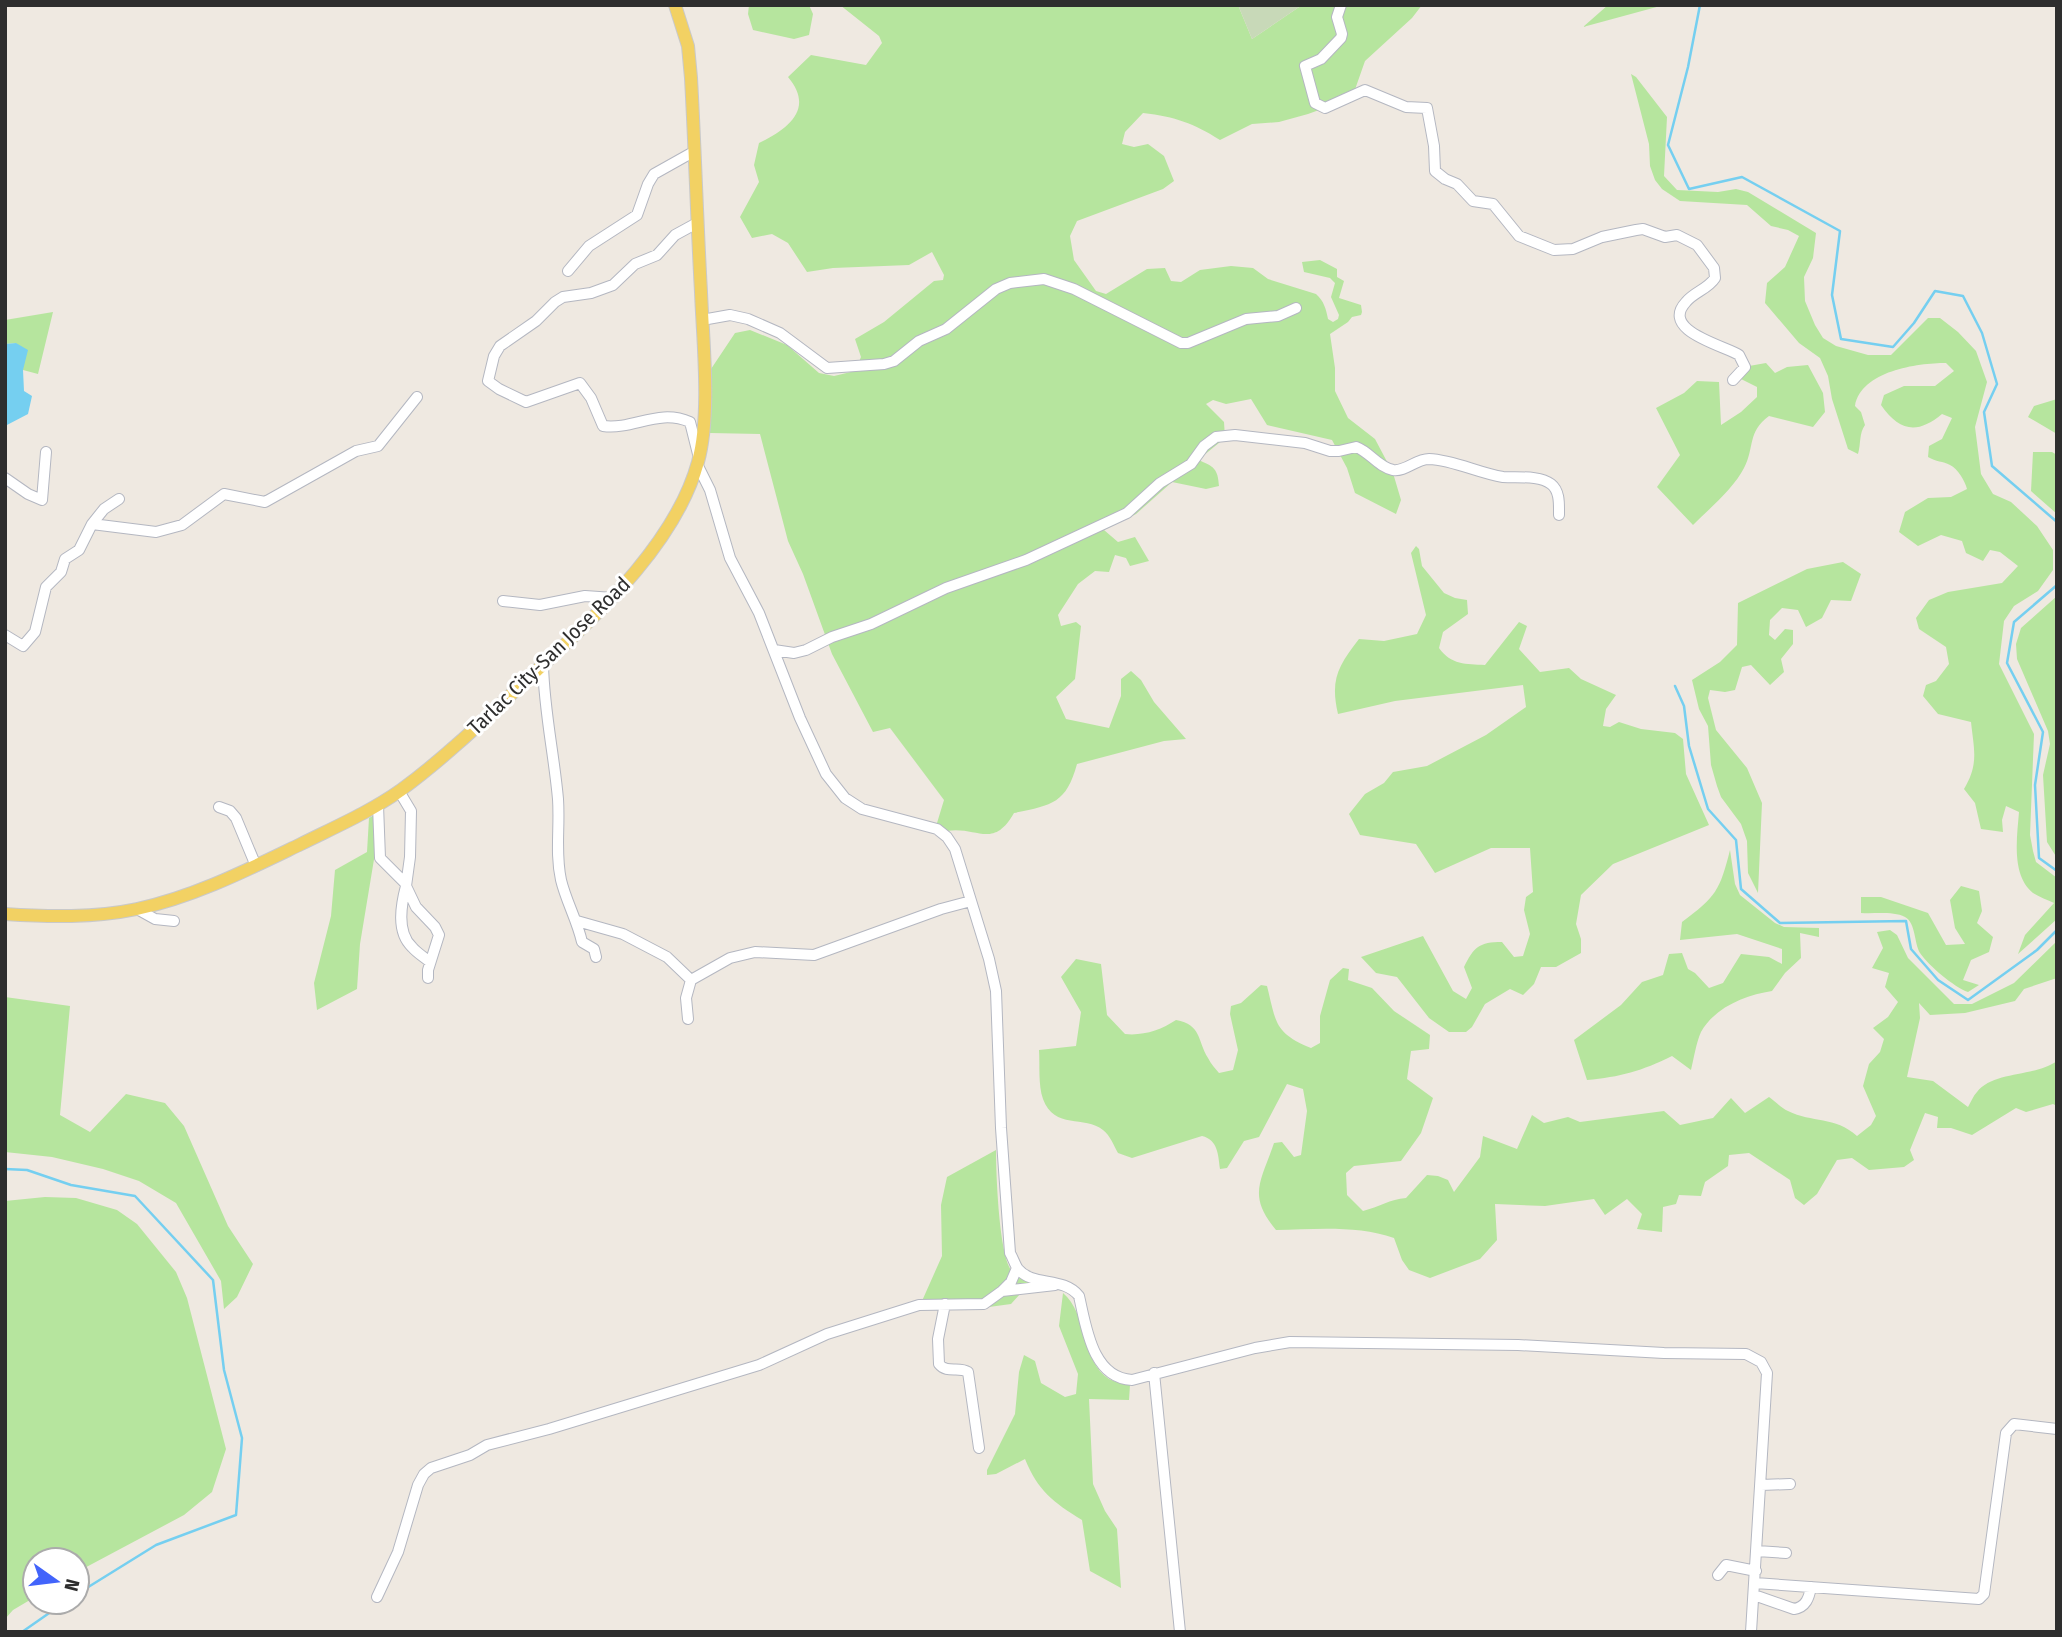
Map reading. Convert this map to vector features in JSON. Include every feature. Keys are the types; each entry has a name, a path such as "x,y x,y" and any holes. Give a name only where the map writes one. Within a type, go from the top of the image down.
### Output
{"main road":[{"name":"Tarlac City-San Jose Road","path":"5,914 58,916 137,909 256,866 378,805 472,732 613,598 635,571 667,526 688,489 698,461 703,422 702,320 688,46 675,5"}],"street":[{"path":"1341,5 1337,17 1341,38 1321,58 1305,65 1304,70 1315,103 1325,108 1365,90 1406,107 1427,108 1434,146 1435,171 1457,184 1473,201 1493,204 1518,236 1545,248 1573,249 1602,237 1643,229 1665,237 1677,235 1697,246 1714,268 1715,278 1687,301 1681,310 1682,318 1685,326 1701,340 1739,355 1745,367 1733,380"},
{"path":"568,271 589,246 637,215 654,174 695,151"},
{"path":"697,222 675,235 657,255 635,264 613,285 591,293 563,297 555,302 536,321 500,346 488,381 526,402 580,383 591,398 603,426 618,428 649,418 678,417 691,422 698,461 710,490 730,558 756,605 816,756 831,783 845,798 862,808 879,815 930,826 942,832 955,849 994,977 1010,1253 1017,1268 1031,1276 1071,1287 1079,1296 1088,1337 1098,1357 1109,1373 1132,1380 1290,1342 1518,1345 1664,1353 1746,1354 1761,1362 1768,1373 1751,1632"},
{"path":"702,320 730,315 748,319 780,333 821,366 832,370 894,361 919,341 946,329 996,289 1027,280 1044,279 1074,289 1181,343 1188,343 1246,319 1278,316 1296,309"},
{"path":"92,524 156,531 182,525 225,494 265,502 356,451 378,446 417,397"},
{"path":"774,650 794,653 806,650 832,637 871,624 946,588 1039,554 1127,513 1160,483 1191,464 1210,442 1223,436 1305,443 1339,452 1356,447 1386,468 1397,471 1425,459 1444,461 1502,477 1539,479 1550,483 1556,489 1559,515"},
{"path":"5,478 28,494 42,499 46,452"},
{"path":"5,635 23,646 35,632 46,587 61,572 65,559 79,550 92,524 104,509 119,499"},
{"path":"503,601 540,605 585,596 613,598"},
{"path":"542,665 543,694 558,802 557,851 561,882 577,921 582,942 594,949 596,957"},
{"path":"399,791 411,811 410,858 400,911 404,935 411,947 430,962"},
{"path":"378,805 380,858 405,885 416,907 439,935 428,978"},
{"path":"219,807 230,811 236,818 256,866"},
{"path":"688,1018 687,998 691,980 730,958 755,952 814,955 941,909 971,901"},
{"path":"137,909 155,919 174,921"},
{"path":"577,921 623,934 667,957 691,980"},
{"path":"377,1597 398,1552 418,1485 431,1468 470,1455 487,1445 550,1429 759,1365 832,1332 919,1305 984,1304 1011,1282 1017,1268"},
{"path":"1002,1291 1063,1284"},
{"path":"945,1304 938,1339 939,1364 946,1369 964,1369 970,1376 979,1448"},
{"path":"1154,1373 1180,1632"},
{"path":"1755,1583 1979,1599 1984,1594 2006,1433 2014,1424 2057,1429"},
{"path":"1761,1485 1790,1484"},
{"path":"1757,1551 1786,1553"},
{"path":"1718,1575 1721,1568 1732,1564 1756,1571"},
{"path":"1754,1595 1794,1609 1807,1602 1811,1587"}],"green space":[{"path":"749,5 809,5 813,14 809,35 794,39 753,30 748,14"},
{"path":"840,5 1238,5 1252,39 1302,5 1422,5 1412,18 1365,61 1352,98 1279,122 1252,124 1220,140 1184,122 1143,113 1125,132 1122,144 1134,147 1148,144 1164,156 1174,181 1163,189 1077,221 1070,236 1074,260 1096,291 1106,294 1147,269 1165,268 1171,281 1181,282 1200,270 1231,266 1253,268 1268,279 1316,294 1324,305 1328,319 1333,322 1339,315 1331,297 1335,283 1330,278 1304,272 1302,262 1320,260 1337,269 1337,277 1344,281 1339,298 1361,305 1362,312 1330,334 1335,391 1348,418 1375,439 1393,473 1401,500 1396,514 1355,493 1347,468 1332,440 1267,425 1251,399 1226,404 1213,400 1206,404 1224,422 1225,438 1198,460 1214,469 1219,486 1206,489 1172,482 1136,514 1104,530 1118,542 1135,537 1149,561 1130,566 1126,558 1115,555 1109,572 1095,571 1078,584 1058,615 1061,626 1076,622 1081,626 1075,679 1056,697 1066,719 1109,728 1121,696 1121,679 1131,671 1141,680 1154,702 1186,739 1164,741 1077,764 1068,787 1056,800 1048,805 1014,813 999,831 991,834 947,831 937,823 944,800 890,728 873,732 832,654 788,541 760,434 710,433 711,369 735,333 750,330 787,345 819,373 834,376 855,371 861,357 855,339 884,322 934,281 943,280 944,275 932,252 909,265 833,268 807,272 788,243 772,234 752,238 740,217 759,182 754,165 759,143 788,124 798,108 796,88 788,77 811,55 866,65 882,43 879,36"},
{"path":"1238,5 1302,5 1252,39"},
{"path":"1608,5 1664,5 1583,27"},
{"path":"1631,74 1667,117 1664,176 1677,190 1718,192 1736,189 1748,192 1816,233 1813,258 1804,277 1805,301 1823,338 1836,346 1868,355 1891,355 1928,318 1940,318 1976,351 1987,382 1975,427 1981,474 1993,494 2011,502 2037,526 2053,550 2053,570 2038,591 2014,606 2004,621 1999,664 2034,734 2030,835 2033,851 2036,862 2057,878 2057,919 2018,954 2025,935 2054,903 2033,893 2021,876 2017,855 2019,812 2006,806 2002,820 2003,832 1981,829 1975,803 1964,789 1974,764 1971,722 1938,714 1923,696 1926,685 1936,681 1949,664 1946,647 1919,629 1916,618 1929,600 1948,592 2002,583 2018,566 2000,552 1990,550 1983,561 1966,553 1962,541 1941,535 1918,546 1899,532 1905,512 1928,498 1951,497 1967,489 1953,467 1928,457 1929,446 1942,439 1952,418 1942,414 1924,425 1909,427 1895,420 1881,405 1884,395 1904,386 1935,386 1954,371 1946,363 1906,367 1879,377 1868,385 1859,394 1855,406 1861,412 1865,425 1858,454 1848,449 1832,399 1828,376 1820,358 1799,343 1765,303 1767,283 1785,267 1799,236 1771,226 1747,205 1680,201 1662,189 1650,166 1649,144"},
{"path":"53,312 38,374 23,370 16,343 5,344 5,320"},
{"path":"1766,363 1775,373 1787,367 1808,365 1823,393 1825,412 1813,427 1769,416 1754,434 1740,476 1693,525 1657,487 1680,455 1656,408 1684,393 1697,381 1719,382 1721,425 1757,397 1757,387 1741,379 1749,366"},
{"path":"2057,399 2057,434 2028,417 2034,406"},
{"path":"2033,452 2052,452 2057,455 2057,514 2031,491"},
{"path":"1416,546 1422,566 1444,593 1467,600 1468,614 1443,632 1439,648 1444,654 1459,662 1485,665 1519,622 1527,626 1519,649 1540,672 1569,668 1581,679 1616,695 1606,709 1603,726 1610,727 1619,722 1641,729 1675,733 1683,739 1686,774 1709,825 1613,864 1581,895 1576,924 1581,939 1581,953 1556,967 1541,967 1534,984 1523,995 1510,989 1485,1004 1472,1027 1466,1032 1449,1032 1429,1018 1397,977 1376,973 1361,957 1423,936 1453,991 1466,999 1472,988 1464,967 1474,950 1488,943 1502,942 1514,957 1523,956 1530,934 1524,910 1526,897 1533,892 1530,848 1491,848 1435,873 1416,844 1360,835 1349,814 1365,794 1384,783 1393,772 1427,766 1486,735 1526,707 1523,685 1395,701 1338,714 1335,692 1338,674 1359,639 1384,641 1417,634 1426,615 1411,553"},
{"path":"1843,562 1861,574 1851,601 1831,600 1822,618 1806,627 1798,610 1782,608 1770,620 1769,635 1775,640 1785,629 1793,630 1793,644 1781,659 1784,672 1770,685 1751,665 1742,667 1735,690 1710,690 1708,698 1716,730 1747,768 1762,803 1758,893 1748,873 1747,841 1741,824 1721,797 1717,786 1711,765 1708,726 1699,709 1692,680 1720,662 1737,645 1738,603 1807,569"},
{"path":"2057,596 2057,858 2047,842 2043,775 2050,744 2048,731 2017,659 2016,644 2021,628"},
{"path":"382,811 360,944 357,989 317,1010 314,983 331,916 335,870 367,852 369,818"},
{"path":"1730,850 1735,884 1740,895 1775,923 1784,927 1819,928 1819,937 1800,933 1801,958 1785,973 1772,991 1732,1004 1707,1023 1699,1036 1691,1070 1672,1056 1631,1072 1587,1080 1574,1040 1621,1005 1642,982 1663,975 1669,954 1682,953 1688,969 1709,988 1723,983 1741,954 1769,957 1782,964 1782,949 1737,934 1680,940 1682,922 1715,892"},
{"path":"1961,886 1979,891 1982,911 1977,923 1993,937 1989,952 1971,960 1963,980 1979,985 1968,992 1949,981 1924,958 1918,949 1913,928 1905,917 1889,913 1861,913 1861,897 1881,897 1928,913 1946,945 1965,944 1955,928 1950,900"},
{"path":"1890,930 1897,935 1908,958 1954,1004 1972,1004 2014,983 2057,941 2057,978 2024,989 2015,1001 1965,1013 1930,1015 1919,1003 1920,1018 1907,1077 1933,1081 1968,1107 1984,1085 2004,1077 2037,1070 2057,1061 2057,1106 2053,1104 2026,1112 2016,1108 1972,1135 1951,1128 1937,1128 1938,1117 1925,1113 1910,1150 1914,1160 1904,1167 1869,1170 1852,1158 1837,1160 1817,1194 1804,1205 1795,1198 1790,1180 1749,1153 1729,1155 1728,1166 1705,1182 1701,1196 1679,1195 1676,1204 1663,1207 1662,1232 1637,1229 1642,1214 1627,1199 1605,1215 1594,1199 1545,1206 1495,1204 1497,1240 1480,1259 1430,1278 1409,1270 1394,1238 1351,1229 1276,1230 1267,1218 1259,1197 1261,1178 1274,1143 1282,1142 1294,1157 1301,1155 1307,1111 1303,1089 1287,1084 1259,1137 1244,1141 1227,1168 1220,1169 1214,1144 1202,1136 1132,1158 1118,1153 1103,1130 1088,1123 1054,1115 1048,1109 1041,1093 1039,1050 1076,1046 1081,1012 1061,977 1076,959 1101,964 1107,1015 1125,1034 1152,1032 1176,1020 1184,1022 1195,1029 1209,1060 1219,1073 1233,1070 1238,1050 1230,1014 1231,1006 1241,1003 1261,985 1267,986 1278,1025 1290,1037 1311,1048 1320,1043 1320,1016 1330,980 1343,968 1349,969 1348,980 1372,988 1394,1011 1430,1035 1429,1049 1411,1051 1407,1079 1433,1098 1421,1133 1401,1161 1354,1166 1346,1173 1347,1195 1363,1211 1406,1198 1427,1175 1448,1180 1454,1192 1480,1157 1483,1136 1517,1149 1532,1115 1544,1123 1568,1117 1580,1122 1664,1111 1680,1125 1713,1118 1731,1098 1745,1113 1769,1097 1797,1115 1832,1122 1857,1136 1871,1125 1876,1116 1863,1086 1869,1064 1880,1052 1884,1039 1873,1028 1888,1017 1898,1002 1885,987 1889,973 1872,968 1883,948 1877,932"},
{"path":"5,997 70,1006 60,1115 90,1132 126,1094 165,1103 184,1126 228,1226 253,1264 237,1297 224,1309 221,1281 176,1203 139,1181 103,1169 52,1157 5,1152"},
{"path":"996,1150 999,1214 1004,1249 1012,1271 1031,1282 1011,1304 989,1307 922,1301 942,1256 941,1205 947,1177"},
{"path":"45,1197 76,1198 117,1210 137,1224 176,1272 187,1298 226,1449 212,1492 184,1515 91,1565 91,1546 21,1546 21,1605 5,1619 5,1201"},
{"path":"1063,1293 1077,1313 1089,1349 1100,1371 1109,1379 1130,1385 1129,1400 1089,1399 1093,1484 1105,1511 1117,1529 1121,1588 1090,1571 1082,1520 1047,1495 1035,1480 1025,1459 996,1474 987,1475 1015,1414 1019,1372 1024,1355 1035,1361 1041,1383 1065,1397 1076,1394 1078,1374 1059,1326"}],"water":[{"path":"16,343 28,350 23,370 24,391 32,396 28,414 5,426 5,344"}],"waterway":[{"path":"1700,5 1688,67 1668,145 1689,189 1742,177 1840,231 1832,295 1841,339 1893,347 1914,323 1935,291 1963,296 1982,333 1997,384 1984,412 1992,466 2057,522"},
{"path":"2057,585 2014,622 2007,663 2043,732 2035,785 2039,858 2057,871"},
{"path":"1675,686 1684,706 1689,746 1708,809 1736,840 1741,889 1780,923 1906,921 1911,949 1938,980 1968,1000 2037,950 2057,930"},
{"path":"5,1169 27,1170 71,1185 135,1196 213,1280 224,1370 242,1438 236,1515 156,1545 91,1585"},
{"path":"22,1632 45,1616"}]}
